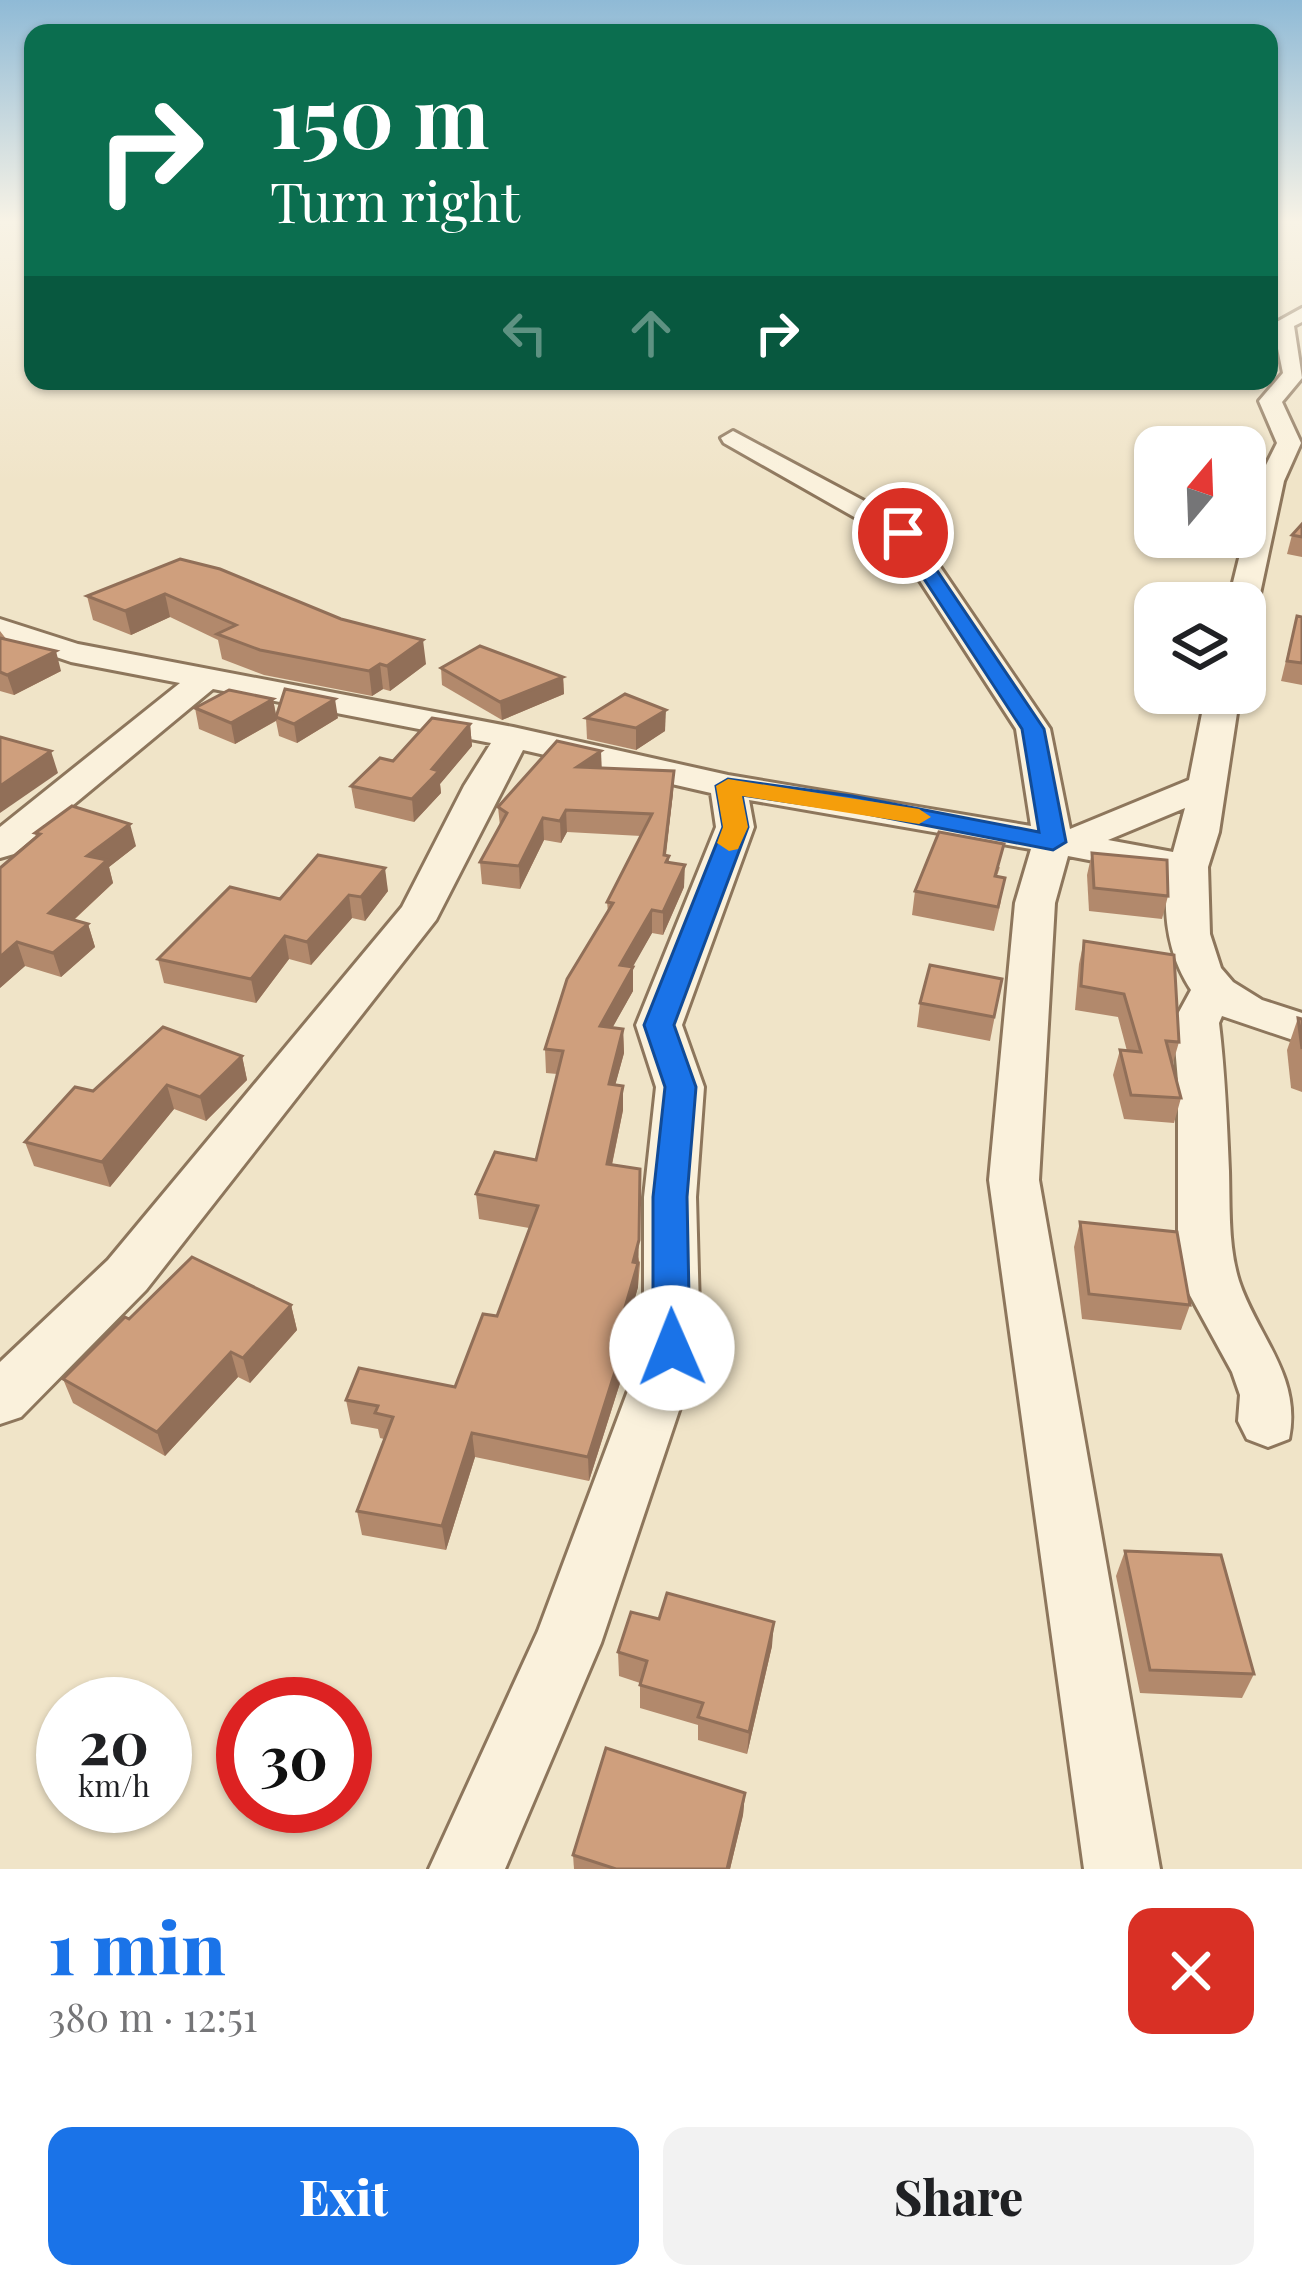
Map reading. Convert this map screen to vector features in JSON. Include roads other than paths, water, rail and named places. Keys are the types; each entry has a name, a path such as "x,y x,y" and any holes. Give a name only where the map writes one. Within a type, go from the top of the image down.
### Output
{"street":[{"path":"1248,582 1268,497 1289,443 1270,401 1294,374 1296,349 1283,324 1302,314"},
{"path":"734,438 903,533 1033,729 1059,843 1035,903 1014,1180 1122,1869"},
{"path":"1268,497 1302,504"},
{"path":"0,628 71,652 512,736 728,786 852,804 1188,867"},
{"path":"0,846 209,676"},
{"path":"1219,714 1199,835 1188,867 1188,917 1197,957 1213,990 1274,1023 1302,1028"},
{"path":"0,1399 127,1275 421,911 512,736"},
{"path":"467,1869 567,1642 672,1348 670,1197 680,1087 659,1025 735,827 728,786"},
{"path":"1059,843 1204,788"},
{"path":"1213,990 1196,1023 1202,1082 1205,1248 1214,1288 1259,1367 1269,1395 1268,1421"}]}
